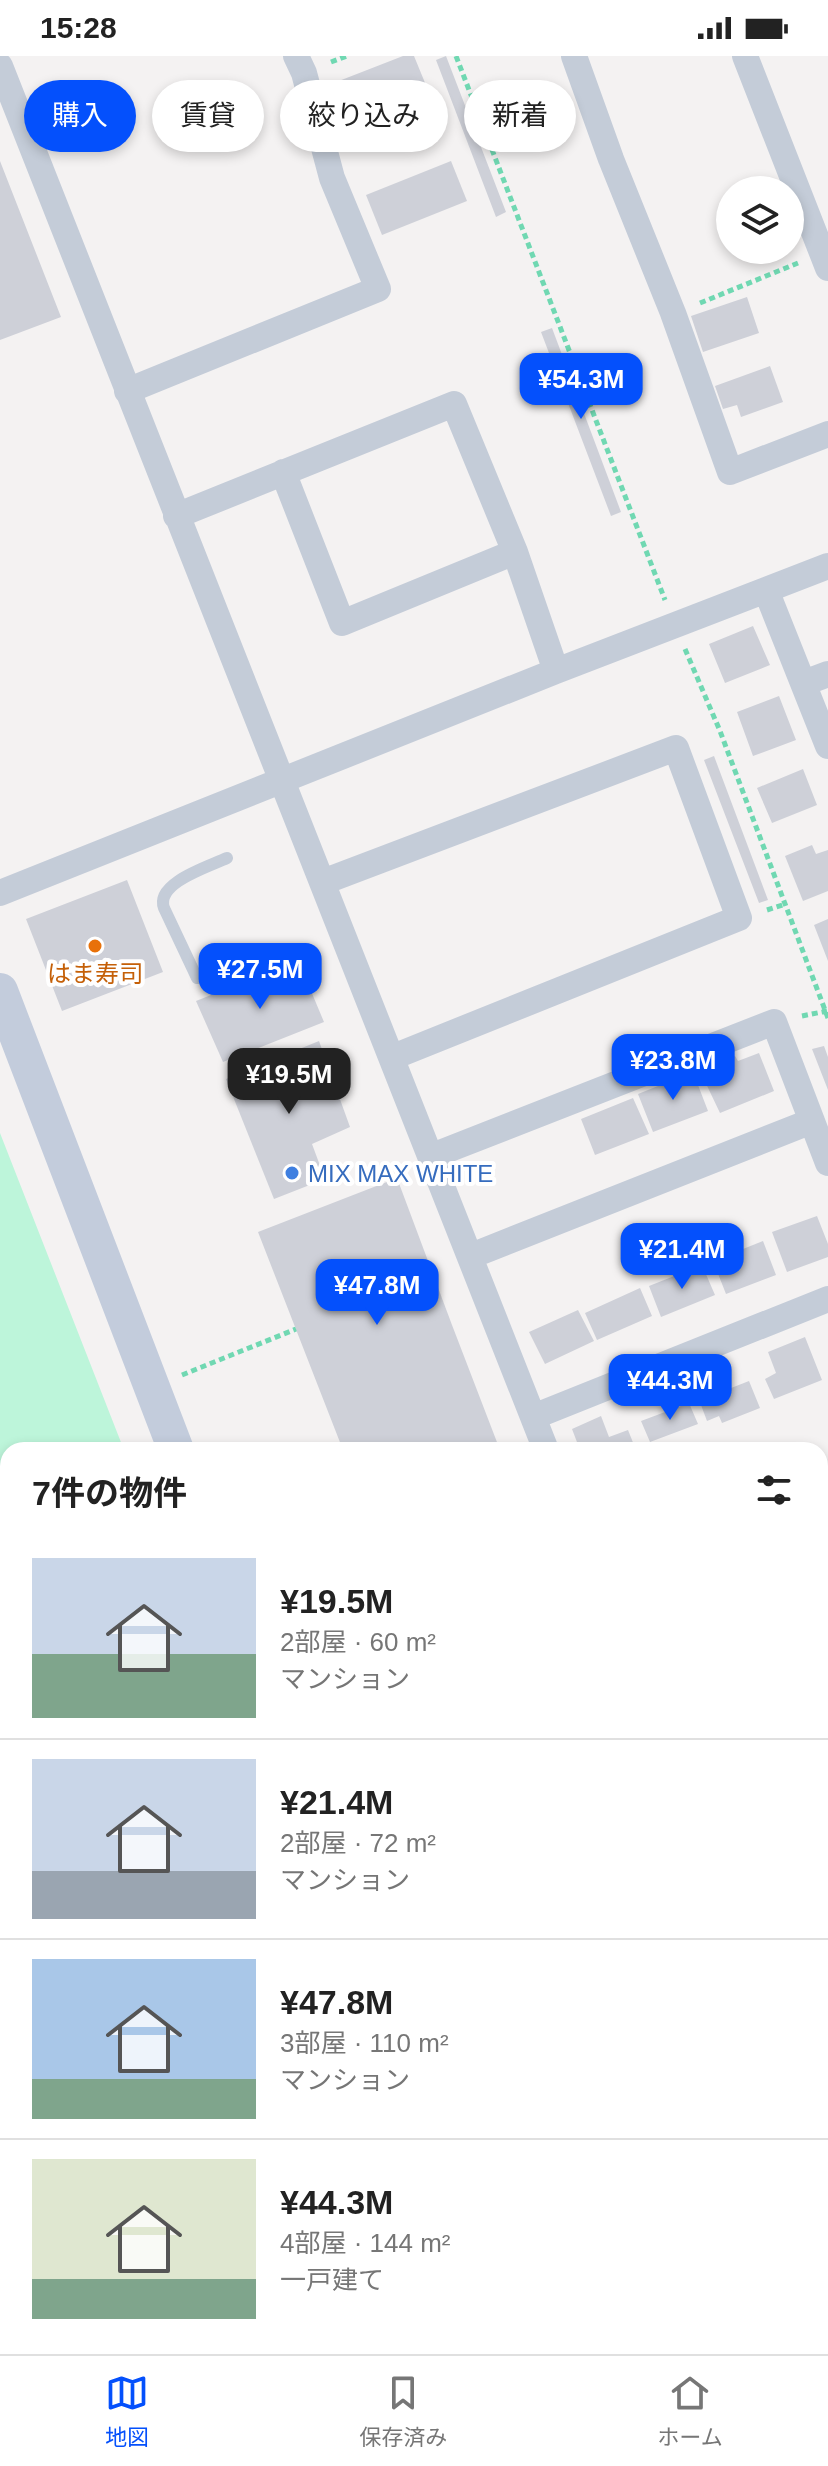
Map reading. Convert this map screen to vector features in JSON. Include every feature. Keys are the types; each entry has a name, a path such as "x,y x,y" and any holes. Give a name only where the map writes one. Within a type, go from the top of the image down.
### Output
{"street":[{"path":"127,391 378,289 332,178 304,73 296,56"},
{"path":"574,56 611,159 673,313 730,472 828,434"},
{"path":"745,56 824,261"},
{"path":"0,66 543,1442"},
{"path":"176,516 454,404 515,552 556,671"},
{"path":"283,472 342,623 515,552"},
{"path":"0,893 828,566"},
{"path":"766,590 816,679 828,746"},
{"path":"323,882 676,748 739,918 393,1057"},
{"path":"0,991 173,1442"},
{"path":"432,1156 774,1022 828,1163"},
{"path":"471,1256 812,1121"},
{"path":"533,1417 828,1299"}],"lane":[{"path":"197,978 161,902 171,885 227,858"}],"path":[{"path":"456,56 668,607"},
{"path":"673,313 824,261"},
{"path":"683,645 720,731 827,1013"},
{"path":"182,1375 296,1329"}],"green space":[{"path":"0,1133 121,1442 0,1442"}],"building":[{"path":"403,56 414,56 424,80 341,80"},
{"path":"446,56 464,103 464,133 448,91 448,80 444,80 436,60"},
{"path":"471,152 483,152 506,212 496,217"},
{"path":"0,161 61,317 0,340"},
{"path":"451,161 467,201 382,235 366,195"},
{"path":"747,297 759,333 703,352 691,316"},
{"path":"552,328 621,512 611,516 541,332"},
{"path":"770,366 783,402 741,417 737,405 723,409 715,386"},
{"path":"753,626 770,665 725,683 709,644"},
{"path":"779,696 796,740 753,756 737,712"},
{"path":"714,756 768,900 759,903 704,760"},
{"path":"803,769 817,805 772,823 757,788"},
{"path":"812,845 816,854 828,850 828,891 803,901 785,856"},
{"name":"はま寿司","path":"127,880 163,972 62,1011 26,919"},
{"path":"828,919 828,961 814,925"},
{"path":"298,960 324,1022 223,1062 196,1001"},
{"path":"319,1041 350,1127 312,1144 325,1179 274,1199 226,1079"},
{"path":"824,1046 828,1057 828,1090 812,1049"},
{"path":"759,1053 774,1091 720,1113 700,1071 735,1056 738,1061"},
{"path":"693,1072 708,1111 653,1132 638,1094"},
{"path":"633,1098 649,1134 595,1155 581,1119"},
{"path":"397,1178 497,1442 340,1442 258,1232"},
{"path":"817,1216 828,1244 828,1257 787,1272 772,1232"},
{"path":"763,1241 776,1275 726,1294 713,1261"},
{"path":"702,1265 715,1295 661,1317 649,1286"},
{"path":"640,1288 652,1316 597,1340 585,1313"},
{"path":"578,1310 594,1341 545,1364 529,1332"},
{"path":"805,1337 822,1380 774,1399 765,1379 776,1373 768,1352"},
{"path":"717,1371 726,1390 749,1381 760,1408 722,1423 719,1416 707,1421 692,1381"},
{"path":"689,1403 698,1424 650,1442 641,1421"},
{"path":"601,1416 609,1437 628,1430 633,1442 577,1442 572,1429"}],"place":[{"name":"はま寿司","path":"95,946"},
{"name":"MIX MAX WHITE","path":"292,1173"}]}
